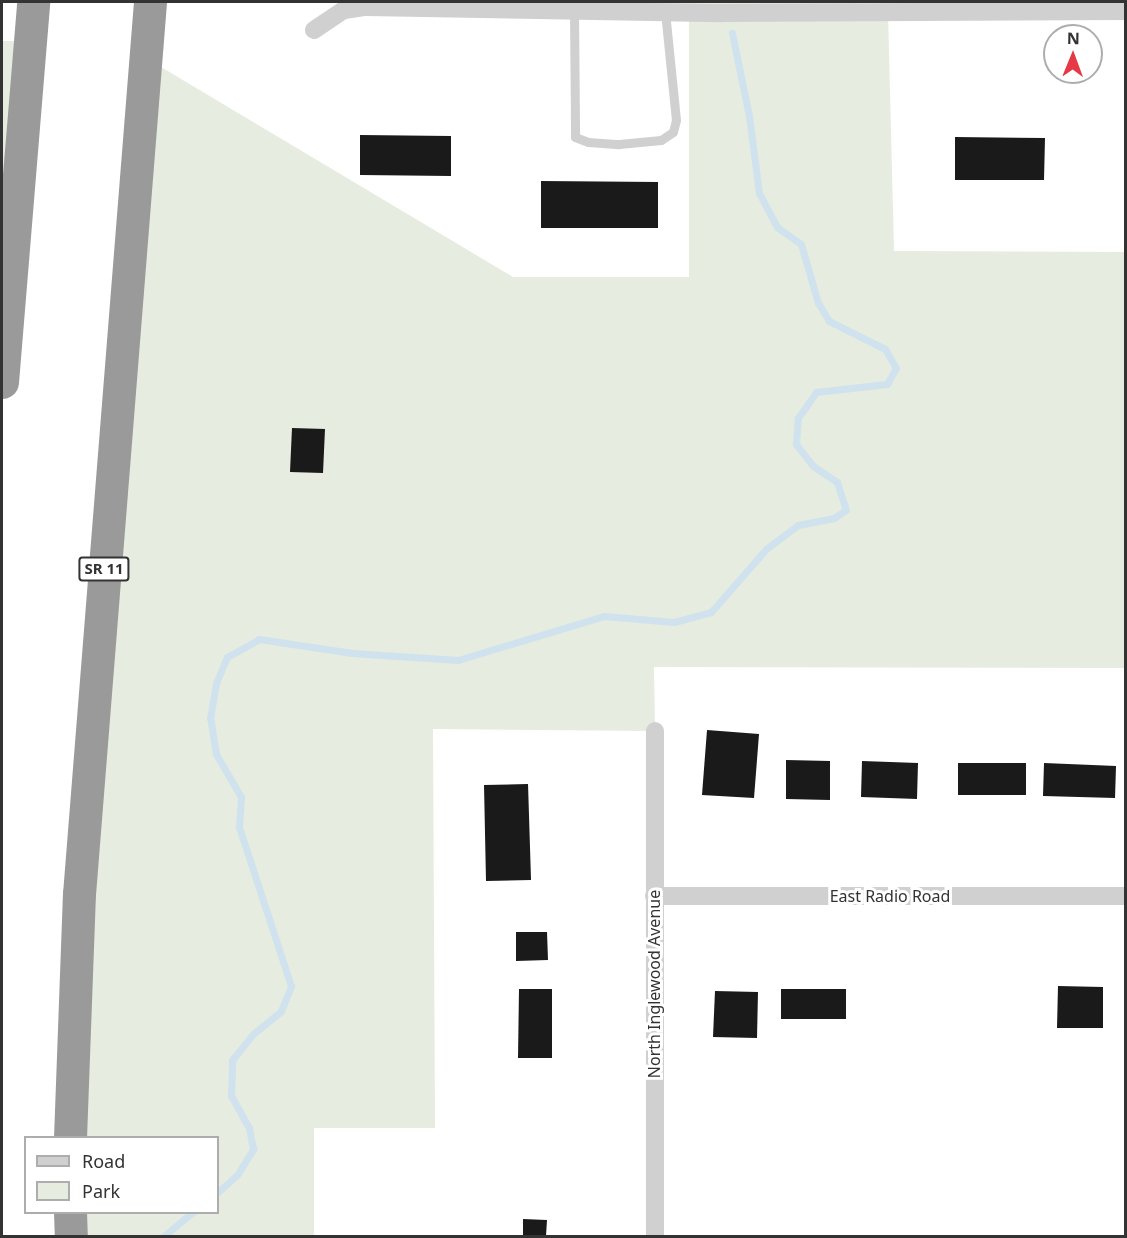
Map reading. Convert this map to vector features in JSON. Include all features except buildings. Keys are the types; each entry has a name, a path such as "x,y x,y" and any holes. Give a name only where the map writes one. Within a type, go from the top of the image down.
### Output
{"highway":[{"path":"2,382 33,2"},
{"name":"SR 11","path":"70,1136 79,894 150,2"},
{"path":"70,1214 71,1236"}],"street":[{"path":"314,30 344,10 366,7 665,12 1125,11"},
{"name":"North Inglewood Avenue","path":"654,731 655,1236"},
{"name":"East Radio Road","path":"654,896 1125,896"}],"lane":[{"path":"574,10 575,136 588,142 619,144 661,140 673,132 675,120 665,12"}],"green space":[{"path":"540,2 854,2 861,12 888,12 894,251 1125,252 1125,668 654,667 655,731 433,729 435,1128 314,1128 314,1236 71,1236 70,1214 219,1214 219,1136 70,1136 146,58 513,277 689,277 689,13"},
{"path":"2,41 30,41 2,382"}],"waterway":[{"path":"219,1191 237,1175 253,1149 249,1128 231,1096 232,1060 253,1034 281,1011 291,986 239,827 241,797 216,754 210,718 216,683 227,657 259,639 352,653 458,660 604,616 674,622 711,612 766,549 798,525 834,518 846,510 837,482 813,466 796,444 798,418 816,392 887,384 896,368 885,349 829,321 818,303 801,244 777,227 759,193 749,116 732,33"},
{"path":"164,1236 191,1214"}]}
